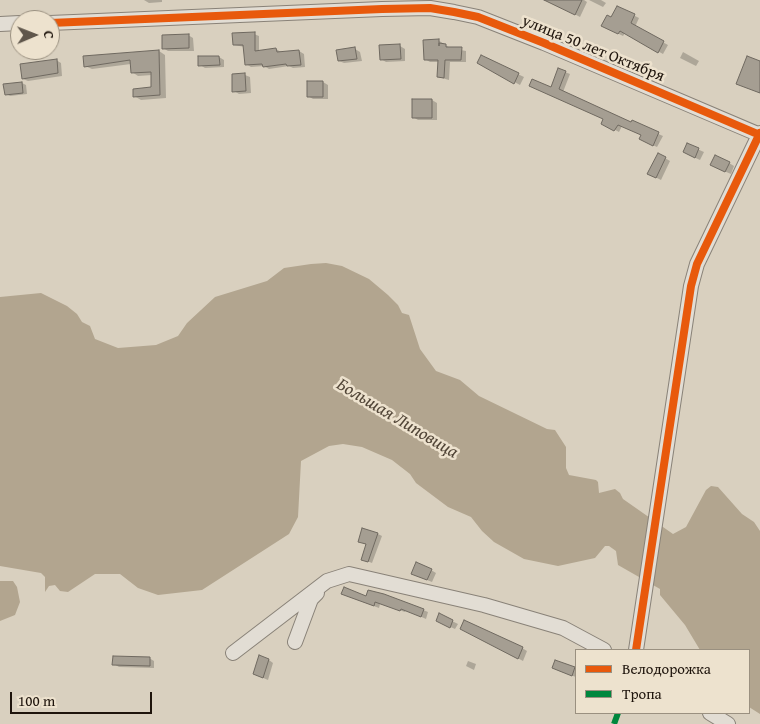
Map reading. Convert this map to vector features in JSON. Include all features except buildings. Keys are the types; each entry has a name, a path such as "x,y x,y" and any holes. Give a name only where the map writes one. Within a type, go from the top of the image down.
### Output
{"street":[{"name":"улица 50 лет Октября","path":"60,23 430,8 478,17 760,134"},
{"path":"636,649 690,286 698,264 760,134"},
{"path":"233,653 327,581 349,574 484,605 563,628 602,649"},
{"path":"295,642 311,599 327,581"},
{"path":"712,714 728,724"}],"water":[{"name":"Большая Липовица","path":"326,263 342,266 369,279 398,305 402,313 409,315 420,349 436,371 460,380 479,396 547,429 555,430 566,447 566,468 569,475 596,480 599,493 615,489 623,499 673,534 686,527 706,490 711,486 718,487 742,514 754,522 760,531 760,714 750,708 750,649 699,649 685,625 660,595 660,589 618,565 616,551 609,546 605,546 595,558 558,566 524,559 494,542 471,517 448,507 416,483 410,474 392,460 362,447 343,444 329,446 301,461 298,517 289,534 202,590 158,595 138,588 120,574 95,574 68,592 60,591 55,585 49,586 45,592 45,577 41,573 0,566 0,297 41,293 67,306 77,314 82,322 90,326 95,339 118,348 156,345 178,336 187,323 215,297 267,281 284,268"},
{"path":"0,581 13,581 17,587 20,602 15,615 0,621"}],"marked path":[{"path":"614,724 618,714"}],"cycle path":[{"path":"60,23 430,8 478,17 760,135"},
{"path":"636,649 691,286 697,264 760,133"}]}
